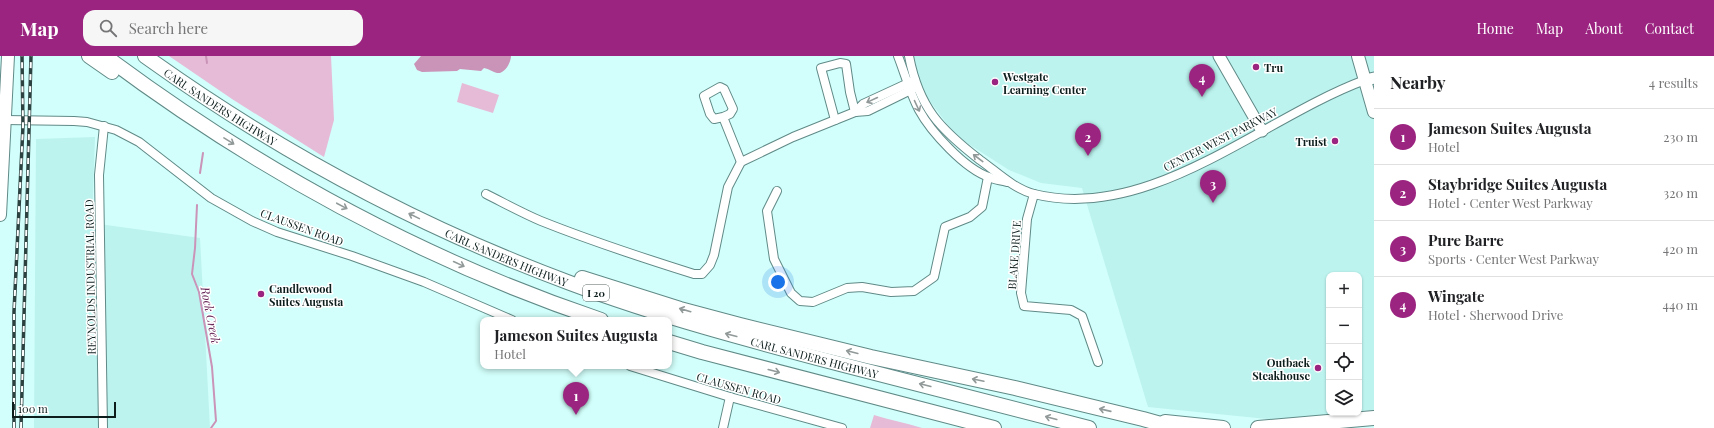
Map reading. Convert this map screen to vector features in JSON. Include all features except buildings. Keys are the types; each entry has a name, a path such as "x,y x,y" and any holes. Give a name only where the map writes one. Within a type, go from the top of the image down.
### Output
{"highway":[{"path":"89,56 154,100 206,127"},
{"name":"I 20","path":"105,56 206,127 323,197 480,274 593,317"},
{"name":"CARL SANDERS HIGHWAY","path":"146,56 208,100 292,151 384,202 508,259 560,280 668,317"},
{"path":"440,229 498,246 588,280 680,309 740,325 1143,419 1175,428"},
{"name":"CARL SANDERS HIGHWAY","path":"672,318 749,340 1088,428"},
{"path":"672,343 994,428"},
{"path":"1258,428 1374,418"},
{"path":"1143,419 1184,425 1223,428"}],"main road":[{"path":"0,215 2,120 8,56"},
{"path":"1358,56 1370,79 1374,112"}],"street":[{"name":"CENTER WEST PARKWAY","path":"898,56 913,85 937,122 948,134 1009,182"},
{"name":"CENTER WEST PARKWAY","path":"909,56 913,85 920,111 943,143 966,163 988,177 1009,182 1034,194 1067,199 1106,197 1146,187 1187,170 1312,104 1370,79"},
{"path":"1220,56 1262,131"},
{"path":"834,120 821,68 840,63 846,64 850,92 855,112"},
{"path":"486,194 540,220 594,241 694,274 702,274 710,265 714,254 728,187 741,162 793,137 855,112 863,104 913,85"},
{"path":"722,117 741,162"},
{"name":"CLAUSSEN ROAD","path":"2,120 74,121 104,126 116,130 139,142 211,198 252,221 285,234 370,262 424,282 505,317"},
{"name":"REYNOLDS INDUSTRIAL ROAD","path":"104,126 99,175 104,428"},
{"path":"777,191 767,211 774,258 791,293 800,301 814,302 847,288 862,287 891,292 914,290 934,277 945,228 970,217 982,207 988,177"},
{"name":"BLAKE DRIVE","path":"1034,194 1027,219 1021,293 1024,306 1071,310 1082,316 1098,362"},
{"name":"CLAUSSEN ROAD","path":"640,369 730,397 842,428"},
{"path":"723,428 730,397"}],"shaded area":[{"path":"169,56 331,56 334,120 324,157 232,99"},
{"path":"421,56 511,56 509,64 505,70 497,73 484,68 481,71 460,69 457,71 422,72 417,70 414,64"},
{"path":"911,56 1374,56 1374,410 1362,411 1362,272 1326,272 1326,415 1276,420 1148,407 1082,188 1041,183 1009,170 956,136 923,92"},
{"path":"462,83 499,95 493,113 457,102"},
{"path":"95,137 92,223 200,238 210,428 34,428 36,139"},
{"path":"874,415 910,425 922,428 870,428"}],"waterway":[{"name":"Rock Creek","path":"206,56 207,63"},
{"name":"Rock Creek","path":"200,173 203,153"},
{"name":"Rock Creek","path":"197,205 192,274 199,292 212,367 216,421 211,428"}],"railway":[{"path":"14,428 14,312 23,126 22,56"},
{"path":"21,428 31,56"}],"place":[{"name":"Tru","path":"1256,67"},
{"name":"Westgate Learning Center","path":"995,82"},
{"name":"Wingate","path":"1202,97"},
{"name":"Truist","path":"1335,141"},
{"name":"Staybridge Suites Augusta","path":"1088,156"},
{"name":"Pure Barre","path":"1213,203"},
{"name":"Candlewood Suites Augusta","path":"261,294"},
{"name":"Outback Steakhouse","path":"1318,368"},
{"name":"Jameson Suites Augusta","path":"576,415"}]}
